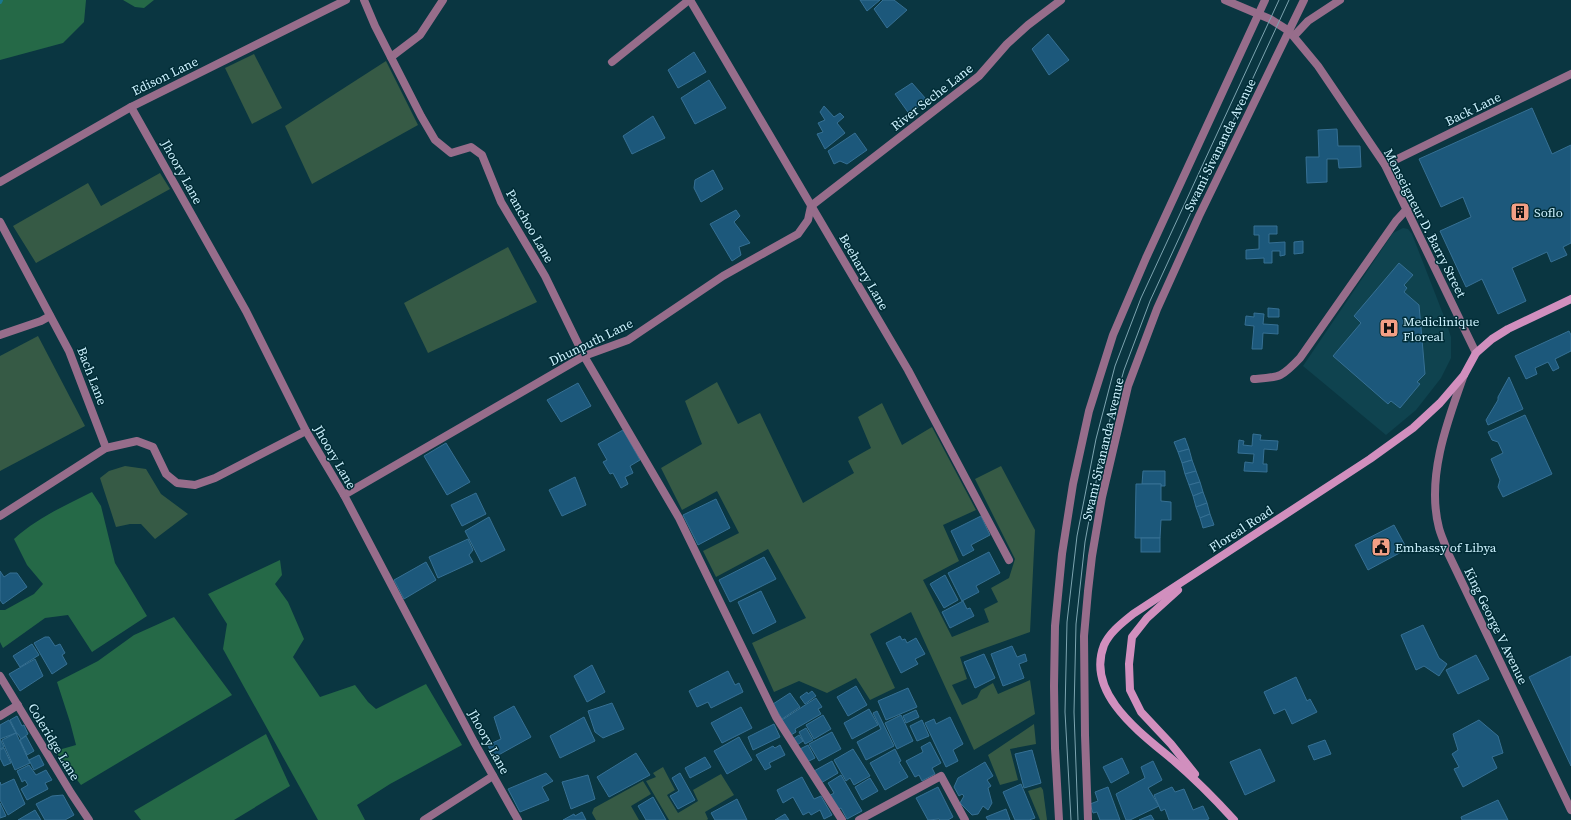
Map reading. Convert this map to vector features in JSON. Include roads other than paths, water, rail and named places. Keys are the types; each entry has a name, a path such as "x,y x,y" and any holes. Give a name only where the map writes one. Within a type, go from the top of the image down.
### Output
{"main road":[{"name":"Floreal Road","path":"1234,820 1212,796 1174,761 1135,729 1117,708 1105,687 1101,660 1104,645 1119,626 1133,614 1413,428 1440,403 1464,375 1476,353 1492,338 1571,299"},
{"path":"1198,572 1147,618 1132,637 1129,664 1130,690 1141,712 1170,744 1212,796"}],"street":[{"name":"Edison Lane","path":"0,182 131,107 346,0"},
{"path":"364,0 391,57 420,35 443,0"},
{"path":"612,62 689,0"},
{"name":"Beeharry Lane","path":"689,0 728,62 908,370 1010,560"},
{"name":"River Seche Lane","path":"811,206 979,76 1007,44 1028,25 1061,0"},
{"path":"1225,0 1278,23 1291,33 1340,0"},
{"path":"1059,820 1055,748 1055,626 1062,554 1073,484 1089,411 1113,335 1140,272 1265,0"},
{"name":"Swami Sivananda Avenue","path":"1088,820 1084,636 1088,591 1102,497 1128,386 1157,309 1199,216 1291,33 1304,0"},
{"name":"Monseigneur D. Barry Street","path":"1291,33 1318,66 1386,165 1476,353"},
{"name":"Panchoo Lane","path":"391,57 435,140 451,153 470,147 482,155 501,202 545,276 584,356"},
{"name":"Back Lane","path":"1386,165 1571,74"},
{"name":"Jhoory Lane","path":"131,107 246,311 306,431 344,495 493,776 518,820"},
{"name":"Dhunputh Lane","path":"344,495 584,356 628,340 723,276 798,234 808,220 811,206"},
{"path":"1254,380 1277,377 1286,372 1300,358 1391,228 1407,209"},
{"name":"Bach Lane","path":"0,222 70,351 106,448"},
{"path":"0,335 41,321 50,316"},
{"path":"584,356 679,518 776,717 842,820"},
{"name":"King George V Avenue","path":"1464,375 1450,414 1438,463 1435,487 1439,528 1447,551 1571,810"},
{"path":"0,516 106,448 137,441 153,447 166,474 177,483 195,485 215,478 306,431"},
{"name":"Coleridge Lane","path":"0,676 89,820"},
{"path":"0,716 18,705"},
{"path":"424,820 493,776"},
{"path":"859,820 942,776 965,820"}],"tram line":[{"path":"1071,820 1065,712 1067,622 1077,536 1096,439 1115,366 1141,298 1279,0"},
{"path":"1078,820 1074,712 1076,624 1085,542 1103,444 1124,370 1150,301 1289,0"}],"place":[{"name":"Soflo","path":"1520,212"},
{"name":"Mediclinique Floreal","path":"1389,328"},
{"name":"Embassy of Libya","path":"1381,547"}]}
